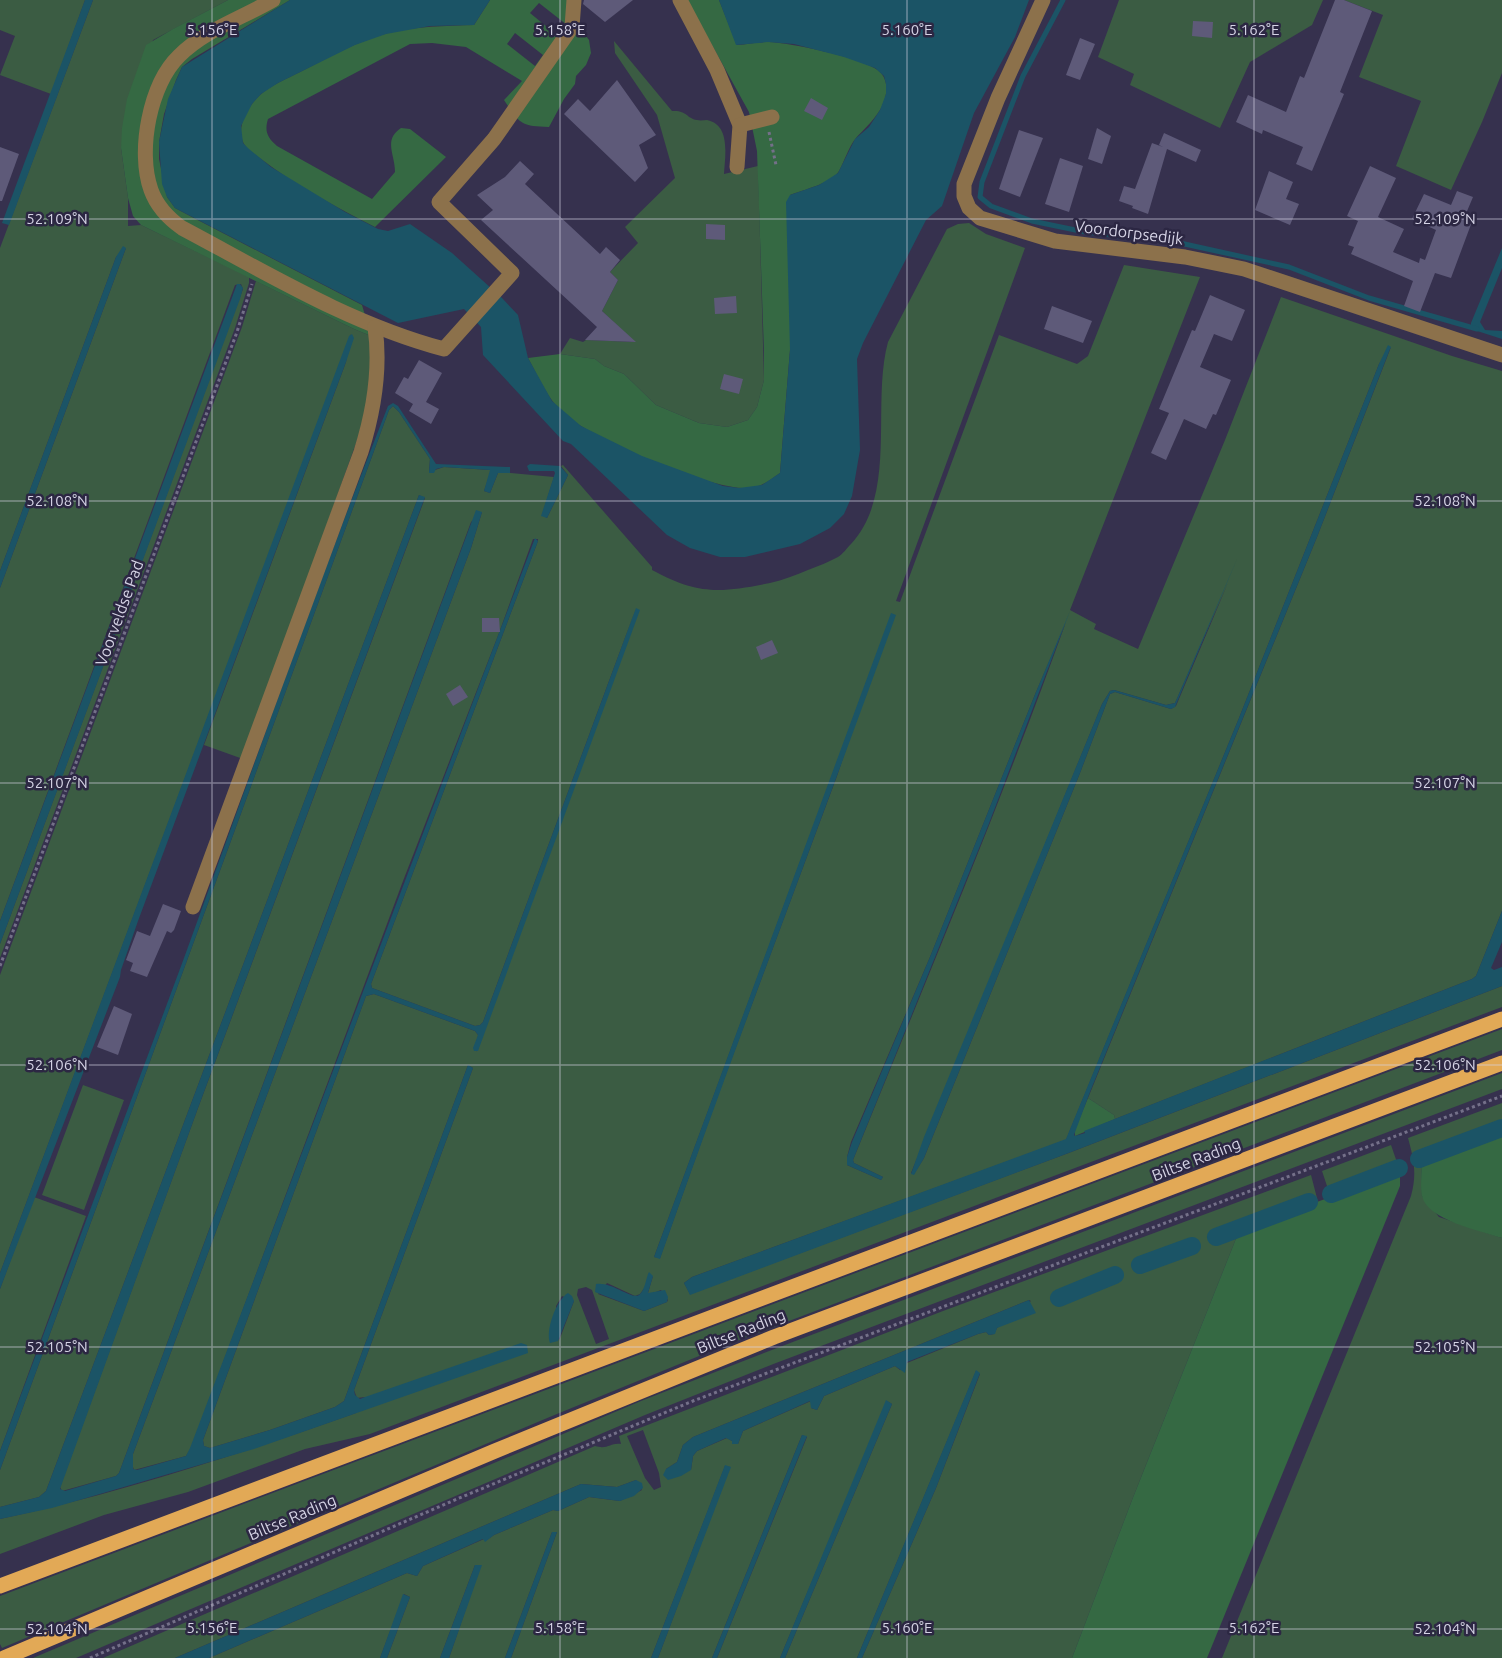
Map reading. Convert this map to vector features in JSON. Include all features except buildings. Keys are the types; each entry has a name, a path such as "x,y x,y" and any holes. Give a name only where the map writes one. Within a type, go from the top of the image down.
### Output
{"main road":[{"name":"Biltse Rading","path":"0,1586 1502,1019"},
{"name":"Biltse Rading","path":"4,1658 774,1337 1502,1063"}],"street":[{"path":"273,0 219,28 177,57 159,86 148,124 146,144 148,181 151,191 162,210 182,228 317,300 375,327 444,349 512,273 439,202 494,139 572,27 573,0"},
{"path":"680,0 717,70 740,125 737,167"},
{"name":"Voordorpsedijk","path":"1043,0 998,98 964,184 964,196 969,208 980,218 1055,241 1194,259 1244,269 1502,355"},
{"path":"740,125 772,117"},
{"path":"194,907 362,452 375,397 378,348 375,327"}],"path":[{"path":"772,142 776,165"},
{"name":"Voorveldse Pad","path":"0,966 237,332 258,268"},
{"path":"90,1658 457,1499 693,1401 1502,1096"}],"green space":[{"path":"0,0 85,0 51,94 0,75 15,36 0,30"},
{"path":"93,0 228,0 153,40 121,148 128,198 128,226 141,225 249,277 249,283 235,328 0,958 0,944 243,289 241,284 235,285 0,921 0,588 126,248 116,257 0,571 0,248"},
{"path":"228,0 290,0 182,67 164,114 159,142 159,159 167,197 175,208 362,305 371,336 141,225 133,216 121,148 122,128 127,99 146,45"},
{"path":"490,0 567,0 568,13 589,40 591,53 549,127 532,126 522,122 504,100 522,81 466,47 432,43 410,44 268,119 266,128 268,134 277,146 372,199 395,172 391,142 392,137 401,128 410,129 446,157 375,227 288,178 244,144 241,131 247,111 260,95 279,82 342,50 376,36 420,28 474,25","holes":["539,3 567,25 558,36 530,13","515,33 543,55 535,66 507,44"]},
{"path":"687,0 719,0 737,45 779,43 840,55 876,69 885,79 886,84 882,107 853,142 839,171 824,183 790,195 790,350 780,473 763,484 751,488 711,482 684,473 602,438 565,415 544,388 528,358 560,354 595,359 604,366 624,374 656,405 699,423 727,427 748,420 757,407 764,380 764,352 757,151 749,112"},
{"path":"1119,0 1323,0 1312,25 1250,62 1220,128 1130,85 1134,74 1098,57"},
{"path":"1344,0 1502,0 1502,73 1451,190 1396,166 1421,101 1359,77 1383,15"},
{"path":"614,41 672,111 684,113 697,120 707,120 720,128 725,142 724,174 758,166 764,380 757,407 748,420 727,427 699,423 656,405 624,374 604,366 595,359 560,354 570,338 583,342 586,340 635,342 602,311 618,280 610,272 638,243 625,227 675,178 657,115 615,53"},
{"path":"969,223 986,234 1025,248 896,601 900,602 999,335 1077,364 1088,356 1124,265 1200,277 1070,610 1096,624 1094,629 1138,649 1225,440 1281,297 1502,371 1502,911 1476,976 1472,979 1115,1119 1114,1115 1088,1098 1317,537 1391,347 1379,364 1239,718 1066,1140 692,1277 684,1283 690,1294 1066,1154 1502,986 1502,1007 370,1434 305,1449 188,1492 104,1515 0,1554 0,1519 180,1472 356,1413 365,1397 357,1398 354,1390 473,1068 468,1065 344,1401 335,1407 270,1430 210,1448 204,1446 203,1440 366,996 374,994 475,1031 478,1035 476,1052 636,608 483,1022 475,1026 372,988 371,984 538,541 538,539 533,539 191,1448 186,1456 134,1470 131,1461 133,1454 471,548 482,512 471,522 119,1473 116,1476 62,1491 60,1487 198,1108 425,498 419,495 46,1491 39,1497 0,1507 0,1470 389,410 393,406 399,412 430,459 429,472 444,467 491,470 484,491 490,493 500,472 554,477 542,515 547,518 568,475 561,466 563,465 652,567 652,570 668,578 696,588 710,590 737,589 785,579 840,556 865,523 874,500 879,474 883,366 888,342 947,229 958,224","holes":["1228,583 1176,706 1171,709 1115,692 1110,694 924,1158 914,1174 911,1173 1102,704 1110,691 1114,690 1166,705 1175,703","892,613 837,776 660,1258 654,1257","1066,622 989,825 853,1160 854,1163 883,1177 881,1180 847,1165 847,1157 851,1142 930,957 1036,692","653,1276 648,1293 661,1290 668,1300 644,1311 598,1294 607,1283 635,1296 640,1294","586,1287 592,1290 609,1339 596,1344 577,1295 578,1289","562,1296 574,1301 559,1341 556,1306"]},
{"path":"256,281 371,336 370,384 365,418 243,759 204,745 346,362 351,334 0,1273 0,975 242,327"},
{"path":"1502,1029 1502,1050 731,1343 2,1648 0,1644 0,1596"},
{"path":"1502,1073 1502,1089 776,1363 645,1415 76,1658 33,1658 641,1401"},
{"path":"83,1085 124,1100 84,1210 42,1195"},
{"path":"1088,1098 1114,1115 1115,1119 1075,1136 1075,1129"},
{"path":"1502,1103 1502,1133 1421,1164 1422,1196 1439,1217 1502,1238 1502,1658 1222,1658 1411,1196 1414,1167 1408,1138"},
{"path":"1502,1133 1502,1238 1469,1228 1434,1212 1422,1196 1421,1163"},
{"path":"1391,1145 1400,1171 1331,1198 1322,1171"},
{"path":"1400,1171 1400,1186 1207,1658 1072,1658 1239,1231"},
{"path":"1311,1175 1318,1202 1239,1231 1072,1658 862,1658 936,1488 980,1374 976,1371 857,1658 785,1658 892,1404 887,1401 780,1658 717,1658 807,1437 802,1435 712,1658 658,1658 730,1467 725,1466 651,1658 511,1658 557,1532 552,1532 505,1658 449,1658 481,1565 475,1565 440,1658 387,1658 410,1597 404,1594 380,1658 209,1658 407,1573 417,1576 423,1566 553,1510 558,1511 589,1497 620,1501 642,1490 636,1480 617,1487 581,1484 175,1658 103,1658 595,1446 621,1444 619,1436 943,1311","holes":["1031,1301 997,1328 994,1334 989,1335 986,1332 978,1334 907,1363 900,1370 895,1366 824,1396 817,1410 811,1408 811,1401 743,1431 738,1444 732,1444 732,1441 727,1438 697,1451 693,1456 691,1470 666,1469 677,1462 683,1445 693,1437","643,1430 659,1473 661,1487 654,1490 645,1478 627,1436"]},
{"path":"34,1197 86,1216 0,1451 0,1289"}],"water":[{"path":"85,0 93,0 9,225 2,223"},
{"path":"290,0 490,0 474,25 430,26 386,34 355,45 278,83 261,94 252,104 241,126 243,143 271,167 345,212 378,229 388,231 410,224 452,253 518,315 528,358 552,401 581,426 642,456 723,486 739,488 762,485 780,473 790,350 786,202 790,195 819,185 838,173 855,139 869,127 880,110 886,94 886,84 884,76 875,68 794,44 768,42 736,45 719,0 1029,0 1015,37 974,113 942,206 926,220 857,359 860,450 852,496 844,514 830,528 800,544 745,557 720,557 690,548 667,535 571,444 563,441 483,355 481,327 464,309 398,323 175,208 162,184 159,142 168,99 182,67"},
{"path":"123,246 126,248 0,588 0,571 116,257"},
{"path":"1502,248 1502,268 1480,322 1485,330 1502,331 1502,339 1471,329 1471,323"},
{"path":"237,284 243,288 240,299 0,944 0,921"},
{"path":"352,334 354,338 346,362 138,921 120,977 0,1289 0,1273 349,336"},
{"path":"1388,345 1391,347 1317,537 1074,1135 1085,1133 1084,1131 1472,979 1476,976 1502,911 1502,942 1491,968 1494,970 1502,967 1502,986 1066,1154 690,1295 684,1283 692,1277 1066,1139 1239,718"},
{"path":"393,403 398,406 436,464 510,467 510,473 498,473 490,493 484,491 490,470 444,467 436,469 434,473 429,473 430,459 399,412 393,406 389,410 0,1470 0,1451 184,958 335,543 388,406"},
{"path":"530,464 560,466 568,475 547,518 541,516 555,473 554,471 529,471 527,466"},
{"path":"419,495 425,497 198,1108 60,1489 65,1491 116,1476 119,1473 476,510 482,512 471,548 133,1454 133,1469 137,1470 186,1456 190,1448 535,538 538,541 371,984 372,988 475,1026 483,1022 636,608 640,610 478,1051 474,1051 473,1048 478,1035 475,1031 374,994 366,996 203,1440 204,1446 210,1448 270,1430 335,1407 344,1401 468,1065 473,1068 354,1390 355,1395 360,1399 521,1343 527,1345 528,1353 254,1449 52,1508 0,1519 0,1507 39,1497 46,1491"},
{"path":"1237,559 1175,707 1171,709 1115,692 1110,694 924,1158 914,1175 911,1174 924,1137 1102,704 1110,691 1114,690 1166,705 1175,703"},
{"path":"1070,611 988,826 853,1160 854,1163 883,1177 881,1180 847,1165 847,1157"},
{"path":"891,613 896,615 660,1259 654,1257"},
{"path":"649,1272 653,1276 648,1293 665,1290 668,1297 667,1302 644,1311 595,1292 596,1284 602,1284 631,1295 639,1295"},
{"path":"568,1293 574,1301 558,1341 550,1343 549,1331 553,1316 559,1302"},
{"path":"1029,1300 1036,1313 997,1328 995,1334 989,1335 986,1332 978,1334 907,1362 905,1373 895,1366 824,1396 817,1410 811,1408 810,1401 743,1431 738,1444 732,1444 732,1441 726,1438 697,1451 693,1456 691,1470 681,1476 668,1480 663,1475 666,1469 677,1462 683,1445 693,1437"},
{"path":"976,1370 980,1373 936,1488 862,1658 857,1658"},
{"path":"886,1400 892,1404 785,1658 780,1658"},
{"path":"802,1435 807,1436 717,1658 712,1658"},
{"path":"725,1465 731,1467 658,1658 651,1658"},
{"path":"636,1480 642,1483 643,1488 634,1496 620,1501 589,1497 494,1535 485,1542 483,1539 423,1566 417,1576 407,1573 209,1658 175,1658 581,1484 617,1487"},
{"path":"552,1532 557,1532 511,1658 505,1658"},
{"path":"475,1565 482,1565 449,1658 440,1658"},
{"path":"403,1594 410,1597 387,1658 380,1658"}],"waterway":[{"path":"1063,0 1023,76 982,182 980,197 991,206 1032,221 1085,232 1180,243 1289,267 1369,298 1477,329"},
{"path":"1419,1159 1502,1128"},
{"path":"1331,1194 1399,1168"},
{"path":"1216,1237 1309,1202"},
{"path":"1140,1265 1192,1246"},
{"path":"1059,1298 1115,1275"}]}
